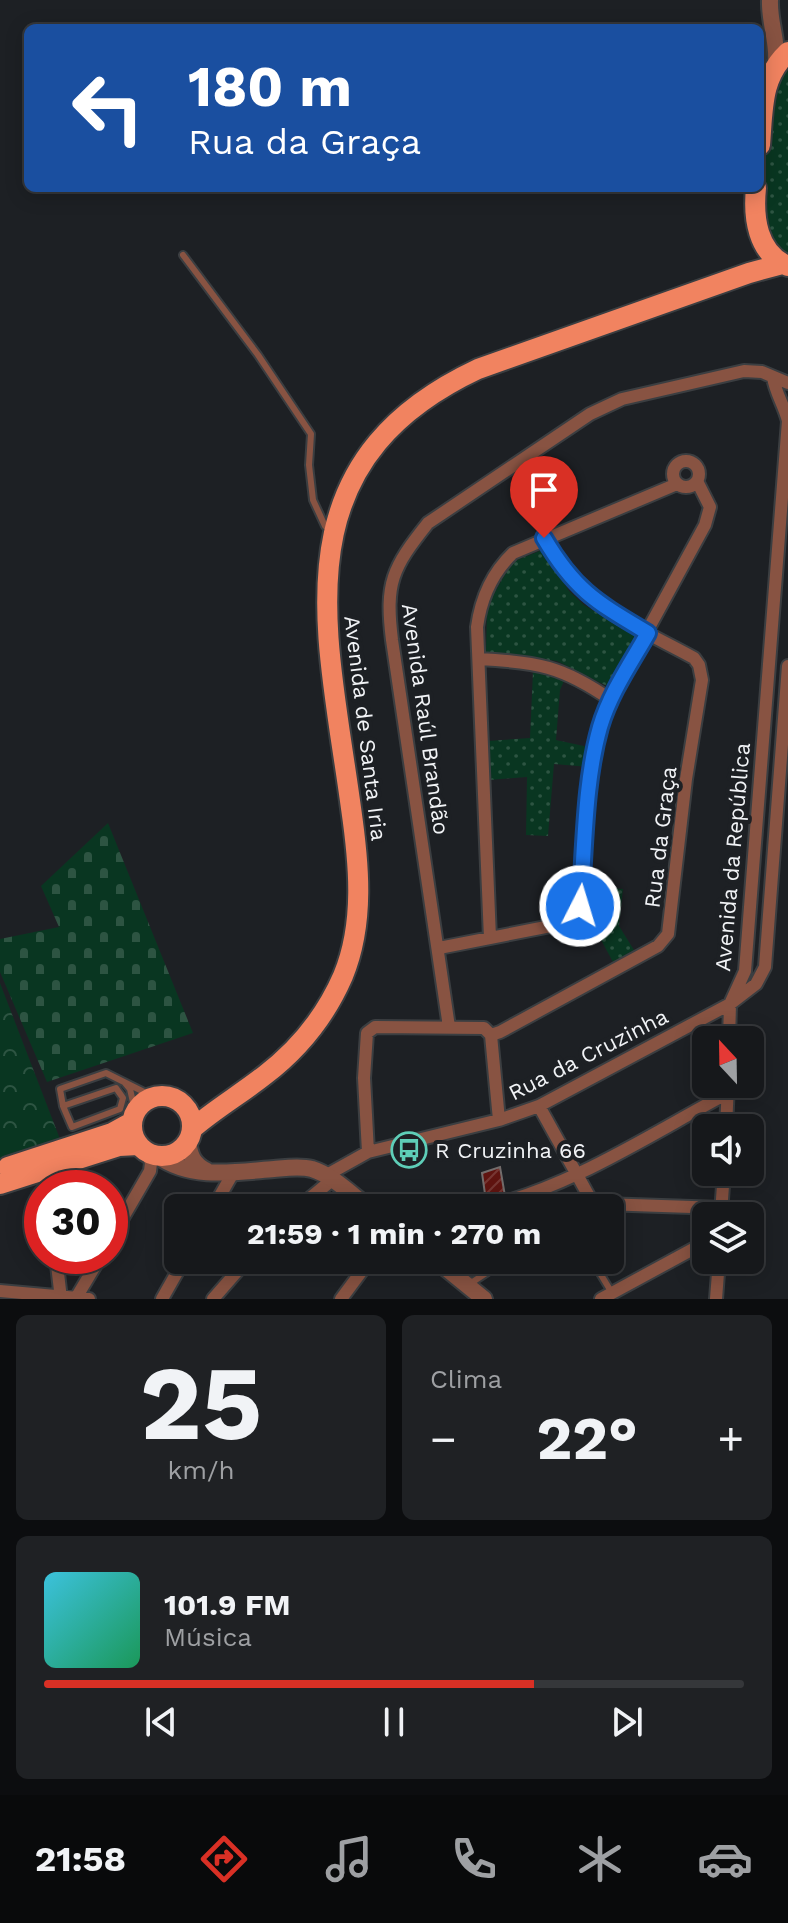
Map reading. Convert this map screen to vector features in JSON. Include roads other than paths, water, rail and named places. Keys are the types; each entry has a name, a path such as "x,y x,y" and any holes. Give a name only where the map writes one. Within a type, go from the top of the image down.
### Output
{"main road":[{"path":"764,97 770,73 782,57"},
{"path":"729,281 744,267 756,247 756,192"},
{"path":"757,231 785,265"},
{"name":"Avenida de Santa Iria","path":"190,1135 290,1054 312,1029 331,1001 353,940 358,887 357,847 329,658 326,573 335,530 349,491 373,449 403,416 450,383 506,359 729,281 785,265"},
{"name":"Avenida de Santa Iria","path":"186,1107 221,1101 241,1092"},
{"path":"0,1169 112,1133 134,1117 143,1102 154,1097 166,1096 177,1100 186,1107 191,1118 190,1135 181,1150 170,1155 119,1146 0,1184"},
{"path":"134,1117 133,1134 148,1151"}],"street":[{"path":"770,3 776,22 788,32"},
{"path":"770,3 771,31 782,57"},
{"name":"Avenida Raúl Brandão","path":"449,1027 388,603 393,575 428,523 590,414 622,399 731,372 762,372 773,377"},
{"path":"773,377 788,383"},
{"name":"Avenida da República","path":"730,1004 745,971 788,421 782,401 774,389 773,377"},
{"path":"439,948 561,924 569,922 576,914 580,906 590,782 600,727 611,700 705,525 710,507 697,481 698,468 693,463 685,461 676,465 673,472 677,484"},
{"path":"490,938 479,659 479,614 483,598 499,566 513,553 677,484 690,487 697,481"},
{"name":"Rua da Graça","path":"491,1035 658,946 668,934 682,807 702,680 694,658 583,591 559,563 544,538"},
{"path":"479,659 540,664 566,674 611,700"},
{"name":"Avenida da República","path":"730,1004 756,984 765,967 788,666"},
{"path":"765,712 784,714"},
{"path":"729,1026 730,1004"},
{"name":"Rua da Cruzinha","path":"312,1194 328,1178 368,1152 499,1120 539,1106 730,1004"},
{"path":"368,1152 364,1078 367,1033 375,1027 484,1028 491,1035 499,1120"},
{"path":"532,1194 576,1173 710,1098"},
{"path":"539,1106 591,1200 602,1204 692,1210"},
{"path":"190,1135 190,1156 197,1166 208,1172"},
{"path":"148,1151 185,1170 233,1173 295,1167 311,1169 350,1194"},
{"path":"128,1209 150,1171 148,1151"},
{"path":"221,1194 233,1173"},
{"path":"607,1296 692,1250"},
{"path":"58,1274 61,1298"},
{"path":"76,1298 90,1274"},
{"path":"162,1299 176,1274"},
{"path":"213,1299 235,1274"},
{"path":"341,1299 360,1274"},
{"path":"454,1274 484,1299"},
{"path":"716,1299 718,1274"},
{"path":"0,1291 89,1299"}],"lane":[{"path":"183,255 258,355 311,434 309,465 313,500 325,526 335,530"},
{"path":"63,1106 116,1088 123,1098 120,1109 72,1127 63,1106 60,1089 106,1073 154,1097"},
{"path":"123,1080 130,1089 134,1117"},
{"path":"468,1285 485,1274"},
{"path":"598,1274 607,1296"}],"place":[{"name":"R Cruzinha 66","path":"409,1150"}]}
